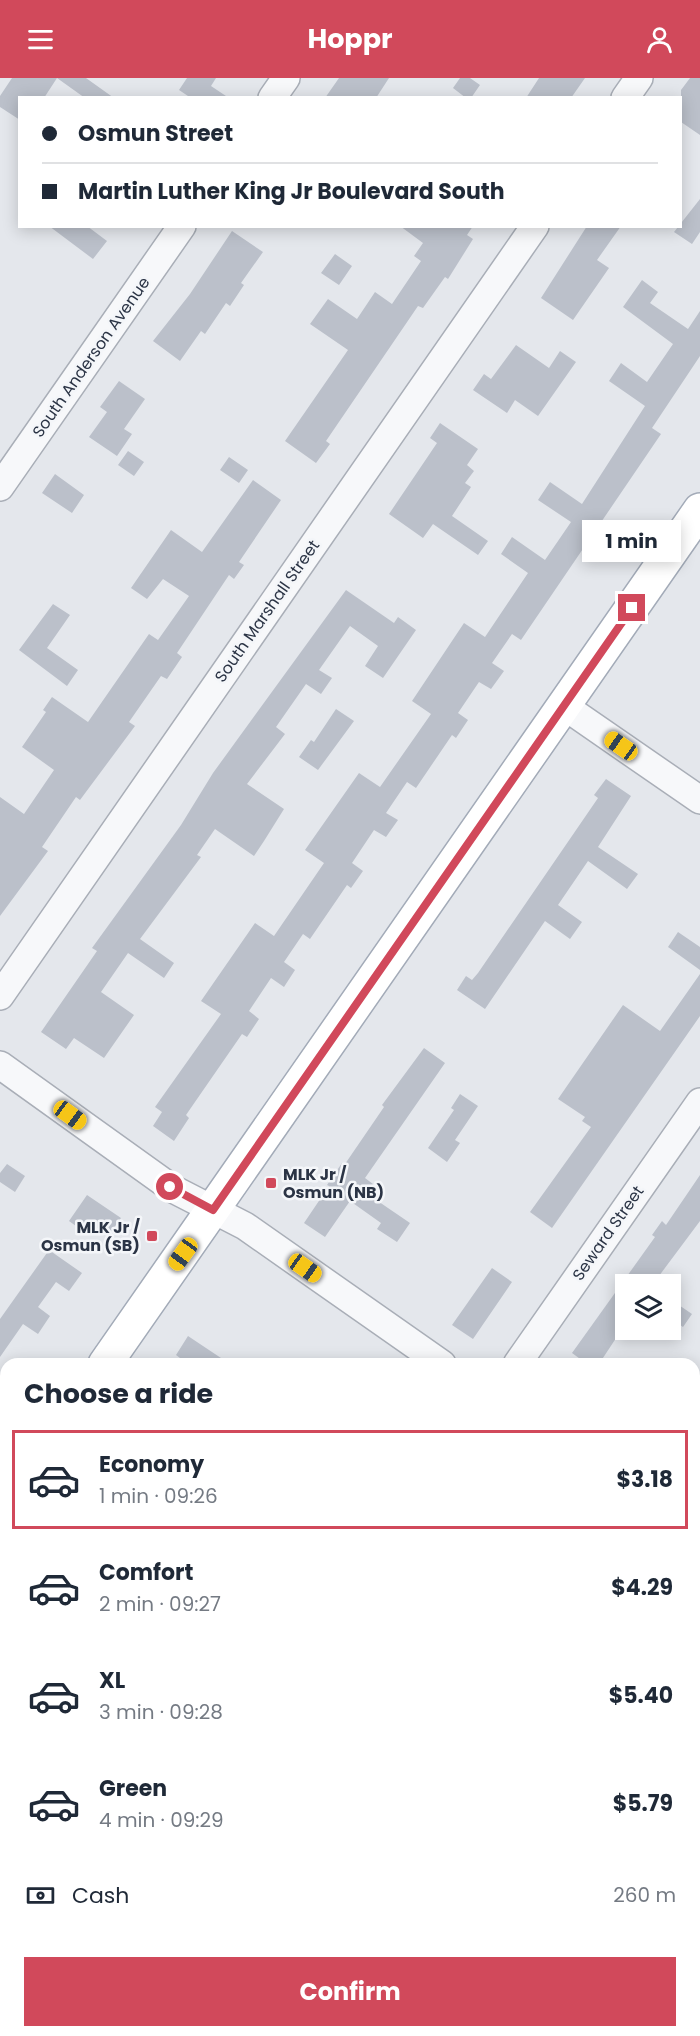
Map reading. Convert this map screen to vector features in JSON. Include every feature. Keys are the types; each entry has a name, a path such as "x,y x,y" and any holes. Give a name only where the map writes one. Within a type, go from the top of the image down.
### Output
{"main road":[{"path":"109,1358 700,510"}],"street":[{"path":"273,96 286,78"},
{"path":"626,96 639,78"},
{"name":"South Anderson Avenue","path":"0,487 181,228"},
{"name":"South Marshall Street","path":"0,996 534,228"},
{"path":"564,706 700,801"},
{"path":"0,1065 173,1189 245,1226 433,1358"},
{"name":"Seward Street","path":"521,1358 700,1102"}],"building":[{"path":"12,78 57,78 45,96 18,96 18,119 0,107 0,96"},
{"path":"57,78 86,78 111,96 82,96"},
{"path":"187,78 216,78 211,86 226,96 188,96 179,90"},
{"path":"339,78 389,78 377,96 326,96"},
{"path":"460,78 470,78 480,85 472,96 463,96 453,88"},
{"path":"539,78 585,78 572,96 527,96"},
{"path":"690,78 700,78 700,135 682,123 681,90"},
{"path":"700,199 700,232 692,244 674,232 677,228 682,228 682,222"},
{"path":"52,228 90,228 107,241 93,259"},
{"path":"403,228 472,228 467,235 473,239 448,279 445,277 423,308 418,306 326,441 330,444 316,463 285,441 348,350 310,324 328,299 357,319 375,292 392,304 421,261 414,256 423,243"},
{"path":"586,228 620,228 597,260 609,268 573,320 541,298"},
{"path":"232,231 263,252 241,283 244,285 230,306 226,303 205,334 201,331 180,361 153,341 190,294"},
{"path":"335,254 352,266 339,285 321,273"},
{"path":"642,280 658,292 650,303 688,329 700,311 700,356 652,428 661,434 521,640 512,634 492,663 504,671 491,689 479,682 458,713 468,720 456,738 452,735 416,788 407,782 386,813 398,820 386,837 374,830 352,863 363,871 351,888 347,885 310,939 303,934 284,962 295,970 284,987 271,978 249,1011 259,1019 247,1037 242,1034 186,1115 189,1118 174,1141 153,1126 162,1112 155,1107 221,1014 201,1001 255,923 274,936 324,863 305,850 359,773 380,787 431,714 412,701 464,623 485,637 528,573 501,554 512,537 545,560 571,522 538,500 550,482 582,504 645,406 609,381 621,363 647,382 673,344 623,307"},
{"path":"516,345 549,368 560,351 576,362 538,416 515,400 507,413 473,390 484,374 491,379"},
{"path":"119,381 145,399 124,429 132,434 117,456 89,437 107,412 100,407"},
{"path":"440,423 478,449 467,465 474,471 465,483 471,487 452,516 488,541 478,555 433,524 423,538 389,514 437,443 430,438"},
{"path":"128,451 144,462 134,476 118,465"},
{"path":"229,457 248,470 239,483 220,470"},
{"path":"55,474 84,495 72,513 42,493"},
{"path":"253,480 281,500 239,562 244,565 234,579 229,575 177,653 182,657 167,679 161,676 129,722 135,726 80,800 76,797 42,847 48,851 0,916 0,797 24,814 54,770 22,747 46,712 43,710 52,697 88,722 149,634 158,640 189,596 163,579 147,599 131,588 171,530 202,552"},
{"path":"346,590 394,623 398,617 416,630 383,678 365,666 378,646 350,626 319,670 332,678 321,694 306,684 276,727 285,734 247,784 284,809 254,856 215,829 197,855 201,857 140,939 174,963 164,978 128,953 101,992 134,1015 104,1058 74,1038 66,1049 41,1032 97,951 92,948 181,825 213,773"},
{"path":"53,604 70,615 47,648 78,670 67,686 19,650"},
{"path":"336,709 354,721 318,770 299,757 311,740 314,742"},
{"path":"606,779 631,796 598,847 638,874 627,889 588,861 558,905 582,922 570,939 545,921 485,1009 457,990 466,976 472,980 478,973 598,798 594,795"},
{"path":"678,932 700,947 700,970 668,947"},
{"path":"700,974 700,1016 552,1228 530,1212 591,1127 582,1121 585,1117 558,1099 623,1005 660,1031"},
{"path":"424,1048 445,1063 365,1178 373,1184 366,1193 410,1223 397,1242 377,1229 381,1223 350,1201 325,1237 304,1223 342,1163 345,1164 384,1107 382,1105"},
{"path":"460,1094 478,1106 455,1140 460,1143 447,1162 428,1148 454,1110 451,1108"},
{"path":"7,1164 25,1176 15,1192 0,1182 0,1173"},
{"path":"700,1175 700,1221 660,1274 629,1274 655,1237 652,1235 662,1221 666,1225"},
{"path":"87,1195 121,1218 108,1236 93,1225 87,1234 69,1221"},
{"path":"49,1250 82,1273 69,1291 56,1282 38,1307 50,1316 38,1334 23,1324 0,1357 0,1319"},
{"path":"492,1268 512,1282 473,1339 452,1325"},
{"path":"615,1293 615,1340 603,1358 579,1358 572,1353"},
{"path":"681,1306 692,1314 683,1327 681,1326"},
{"path":"188,1336 221,1358 180,1358 176,1355"}],"place":[{"name":"MLK Jr / Osmun (NB)","path":"271,1183"},
{"name":"MLK Jr / Osmun (SB)","path":"152,1236"}],"route":[{"path":"170,1187 213,1210 632,608"}]}
